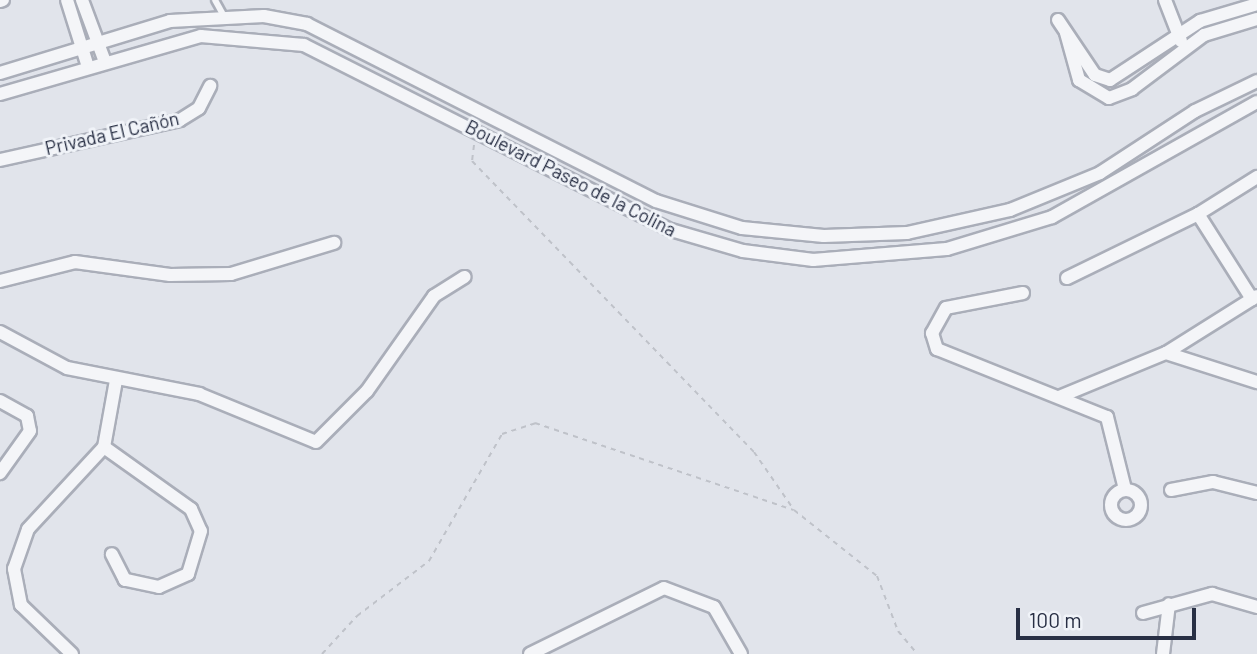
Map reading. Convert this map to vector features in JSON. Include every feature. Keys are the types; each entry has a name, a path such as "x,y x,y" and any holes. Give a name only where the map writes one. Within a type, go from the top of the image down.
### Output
{"street":[{"path":"67,0 88,67"},
{"path":"82,0 105,62"},
{"path":"1166,0 1185,48"},
{"path":"1058,20 1094,75 1110,80 1178,34 1216,14 1257,4"},
{"name":"Boulevard Paseo de la Colina","path":"0,73 170,21 224,16 264,16 331,32 591,170 693,214 797,235 906,233 967,221 1100,173 1204,106 1257,81"},
{"path":"1066,33 1079,80 1109,98 1132,89 1185,48 1225,26 1257,19"},
{"name":"Boulevard Paseo de la Colina","path":"0,94 201,36 304,44 641,217 743,251 877,258 970,243 1052,217 1257,102"},
{"name":"Privada El Cañón","path":"0,160 180,120 199,108 210,86"},
{"path":"1068,278 1198,215 1257,177"},
{"path":"1059,397 1166,353 1255,297 1198,215"},
{"path":"967,221 970,243"},
{"path":"0,281 75,262 170,275 231,274 334,243"},
{"path":"0,332 42,359 116,380 227,402 287,435 316,442 367,391 434,296 464,277"},
{"path":"1023,293 946,308 932,333 937,349 1107,417 1125,489"},
{"path":"1166,353 1257,382"},
{"path":"72,654 21,605 14,569 28,529 104,447 116,380"},
{"path":"0,401 27,416 30,431 0,473"},
{"path":"104,447 191,509 201,531 188,574 159,587 125,580 112,554"},
{"path":"1171,490 1213,482 1257,493"},
{"path":"530,654 664,588 714,607 741,654"},
{"path":"1143,612 1212,594 1257,607"},
{"path":"1163,654 1170,604"}],"lane":[{"path":"215,0 224,16"}],"path":[{"path":"475,130 472,161 754,452 794,510 877,576 898,631 917,654"},
{"path":"322,654 357,616 429,561 502,434 535,423 794,510"}]}
